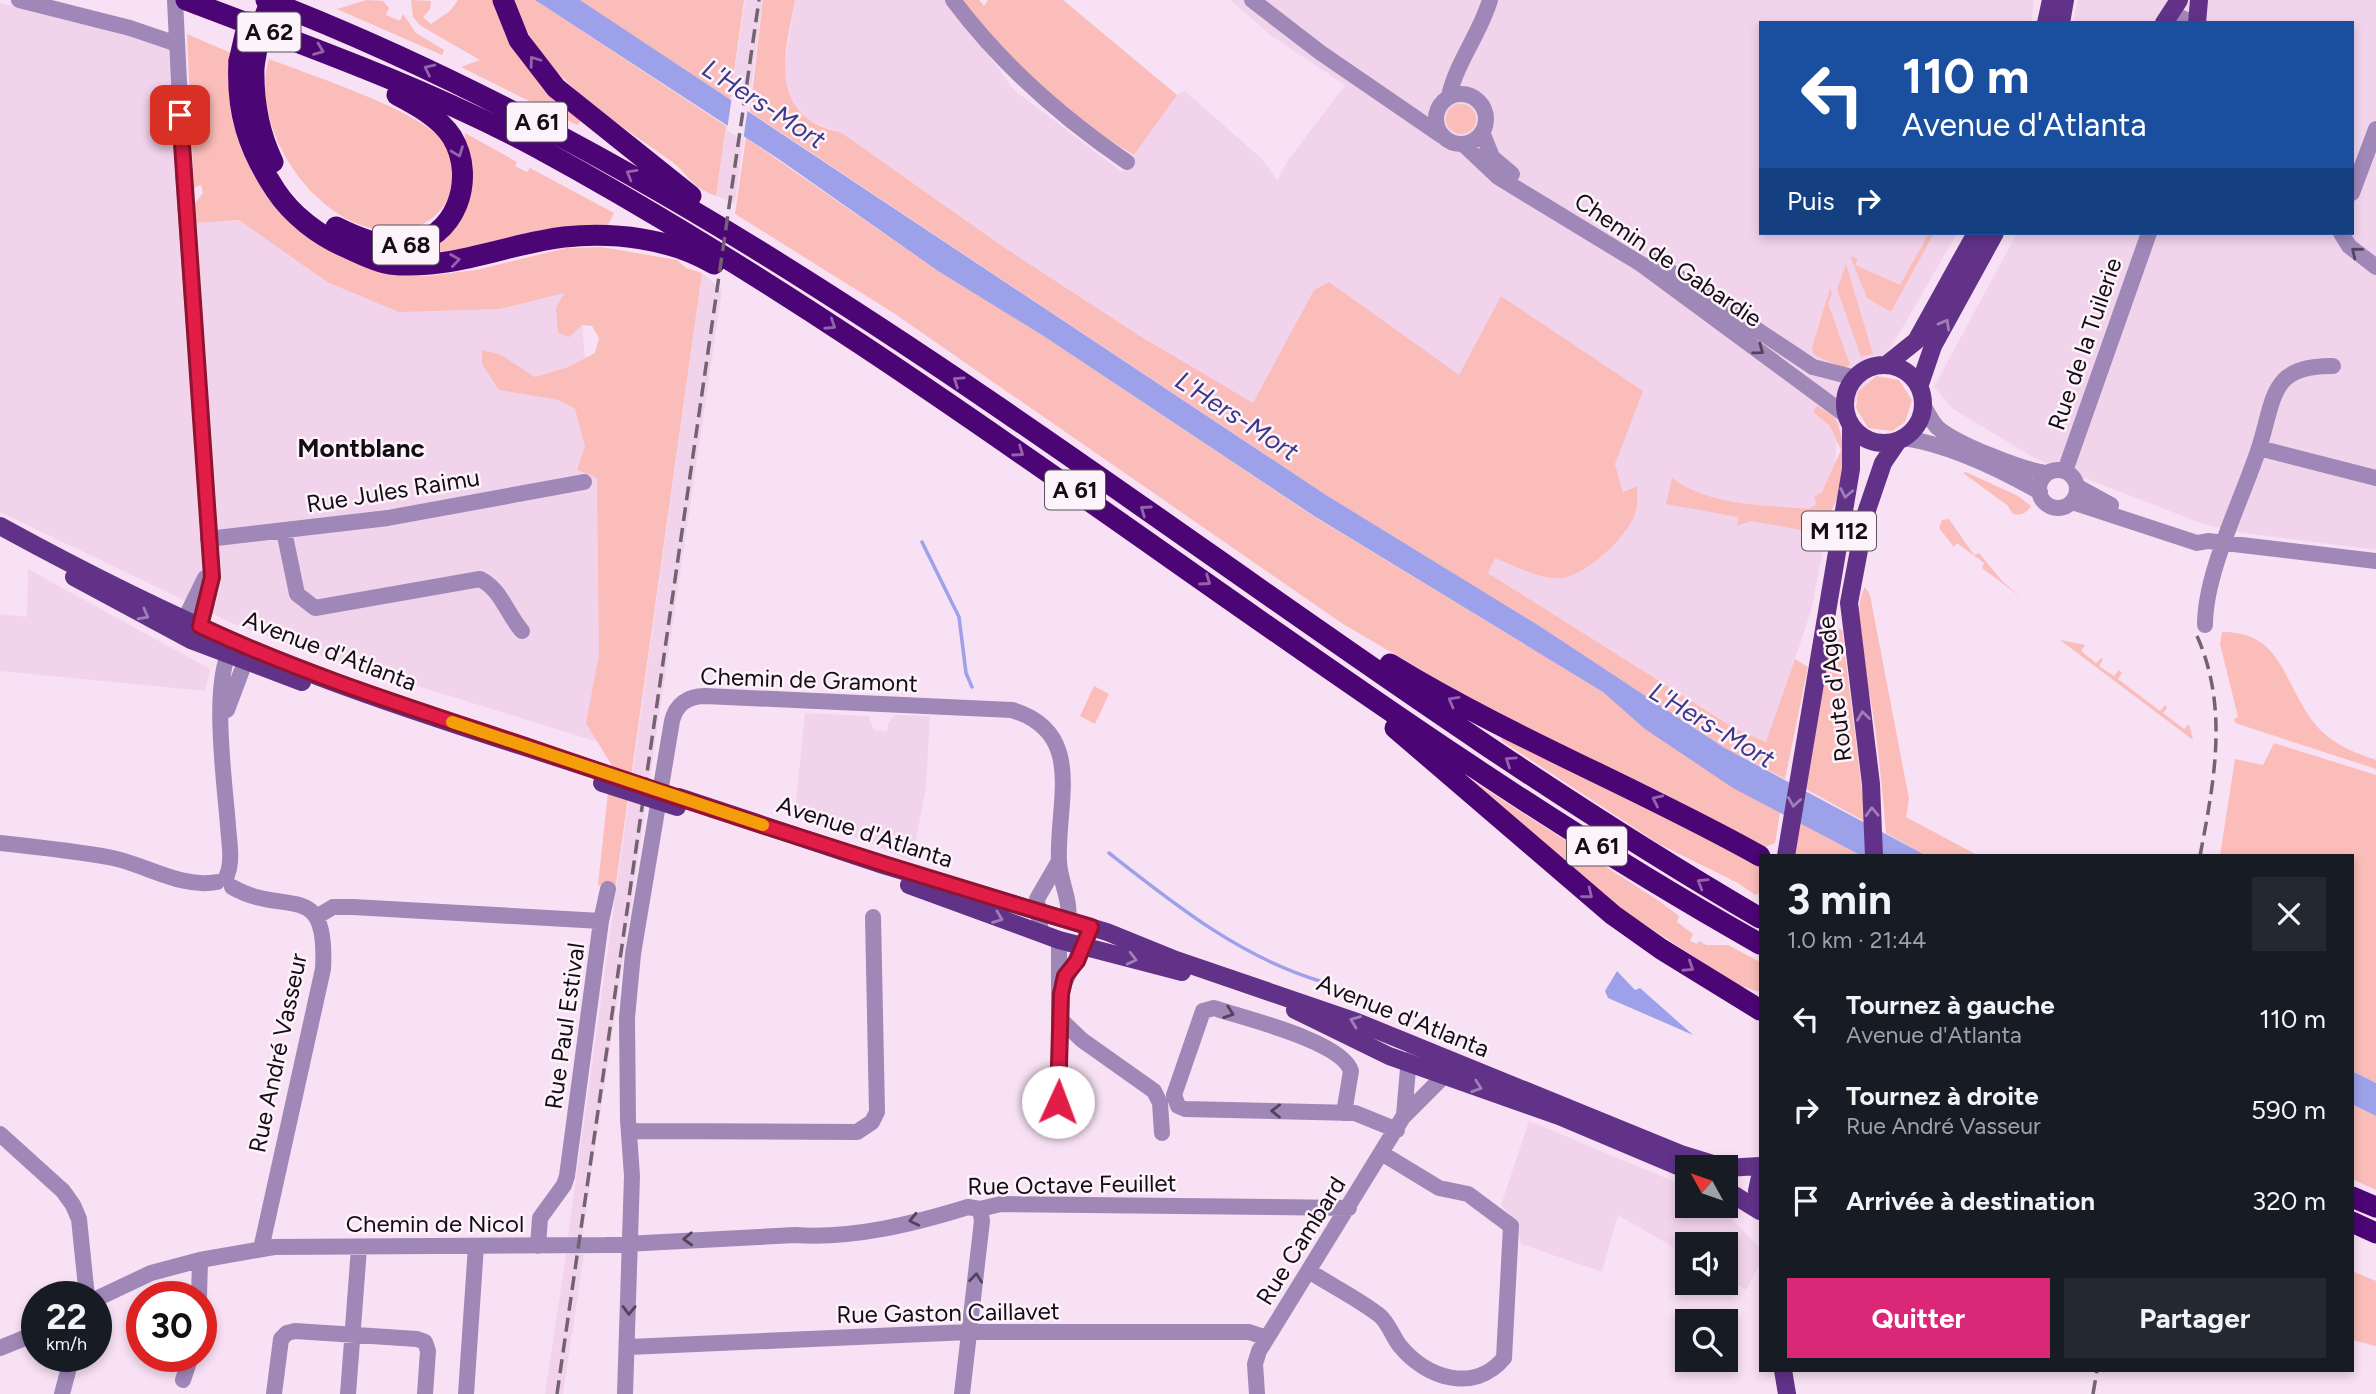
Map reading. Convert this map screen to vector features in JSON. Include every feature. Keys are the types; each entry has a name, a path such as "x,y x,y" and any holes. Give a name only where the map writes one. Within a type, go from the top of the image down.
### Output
{"highway":[{"name":"A 62","path":"186,0 353,63 531,144 662,218 774,287"},
{"name":"A 68","path":"256,0 246,28 241,116 261,169 281,199 330,241 389,264 430,264 563,237 631,238 689,251 737,278 774,287"},
{"name":"A 68","path":"268,0 246,63 264,141 273,162 299,198 334,226 369,241 406,245 423,240 441,229 462,195 464,171 459,151 450,135 430,115 372,82 353,63"},
{"name":"A 61","path":"268,0 414,62 555,131 794,272 952,377 1539,780 1759,917"},
{"path":"503,0 519,40 556,88 648,163 794,272"},
{"name":"A 61","path":"774,287 1002,440 1373,697 1588,840 1759,943"},
{"path":"1262,591 1492,722 1682,811 1759,855"},
{"path":"1373,697 1378,714 1464,783 1559,871 1661,949 1759,1009"},
{"path":"2354,1198 2376,1208"},
{"path":"2354,1223 2376,1233"},
{"path":"2354,1235 2376,1241"}],"main road":[{"path":"2046,21 2051,0"},
{"path":"2061,21 2065,0"},
{"path":"2166,21 2179,0"},
{"path":"2196,21 2199,0"},
{"path":"1886,365 1906,372 1919,387 1923,405 1920,419 1901,440 1871,441 1849,421 1846,400 1856,378 1866,370 1886,365 1916,341 1975,235"},
{"path":"1919,387 1930,353 1994,235"},
{"name":"Route d'Agde","path":"1786,850 1851,469 1849,421"},
{"name":"Route d'Agde","path":"1874,854 1871,784 1849,603 1866,513 1883,463 1901,440"},
{"name":"Avenue d'Atlanta","path":"0,526 188,629"},
{"name":"Avenue d'Atlanta","path":"0,537 238,651 603,778 1091,927 1418,1046 1445,1068 1675,1165"},
{"name":"Avenue d'Atlanta","path":"678,802 1041,934 1181,972 1297,1010 1410,1063 1445,1068 1684,1155"},
{"path":"1059,940 1068,920"},
{"name":"Avenue d'Atlanta","path":"1738,1167 1759,1166"},
{"path":"1759,1182 1759,1203"},
{"path":"1738,1197 1759,1208"},
{"path":"1783,1372 1787,1394"}],"street":[{"path":"19,0 130,28 177,36"},
{"path":"175,0 209,565 212,577 188,629"},
{"path":"953,0 984,39 1021,77 1091,137 1127,162"},
{"path":"1252,0 1321,53 1442,136 1463,144 1482,132 1486,116 1484,108 1467,94 1460,78 1463,57"},
{"path":"1442,136 1436,117 1452,78 1485,19 1490,0"},
{"path":"2166,21 2180,18 2190,21"},
{"path":"1400,105 1420,108 1467,94"},
{"path":"2354,188 2376,129"},
{"name":"Chemin de Gabardie","path":"1482,132 1492,157 1508,172 1689,284 1813,368 1856,378"},
{"name":"Chemin de Gabardie","path":"1463,144 1499,177 1641,264 1849,421"},
{"name":"Rue de la Tuilerie","path":"2065,471 2147,235"},
{"path":"2342,235 2349,246 2376,267"},
{"path":"2205,625 2207,597 2286,376 2300,368 2333,366"},
{"path":"1923,405 1934,424 1947,434 2029,471 2065,471 2074,477 2075,494"},
{"path":"1901,440 1930,441 2040,492"},
{"path":"2259,448 2376,478"},
{"path":"2048,472 2041,481 2040,492 2045,502 2054,507 2075,494 2199,535 2208,541 2376,561"},
{"name":"Rue Jules Raimu","path":"208,539 388,518 584,482"},
{"path":"284,531 297,594 315,608 480,579 500,594 506,608 523,631"},
{"path":"225,881 229,845 220,705 238,651"},
{"name":"Chemin de Gramont","path":"631,1242 626,1050 631,968 672,721 676,709 687,699 705,696 972,708 1012,710 1028,715 1054,738 1063,762 1059,861 1068,920"},
{"path":"0,843 115,859 189,881 225,881 256,897 298,904 318,916"},
{"name":"Chemin de Gramont","path":"1041,934 1037,910 1041,889 1059,861"},
{"path":"601,921 608,889"},
{"name":"Rue Paul Estival","path":"318,916 333,907 353,907 601,921 567,1176 561,1190 540,1218 538,1247"},
{"name":"Rue André Vasseur","path":"261,1249 323,969 325,939 318,916"},
{"path":"629,1131 857,1132 866,1129 877,1112 873,917"},
{"path":"1061,994 1065,976 1083,947 1091,927"},
{"path":"1054,1113 1058,1102 1061,994 1059,940"},
{"path":"1344,1112 1351,1072 1343,1059 1326,1047 1301,1037 1214,1008 1203,1010 1174,1095 1178,1106 1185,1109 1344,1112 1400,1124"},
{"path":"1060,1019 1082,1040 1154,1091 1160,1103 1162,1133"},
{"name":"Rue Cambard","path":"1400,1124 1410,1063 1418,1046"},
{"name":"Rue Cambard","path":"1257,1394 1255,1364 1267,1338 1400,1124 1445,1068"},
{"path":"0,1134 63,1191 73,1205 79,1219 85,1281"},
{"path":"1309,1271 1380,1316 1407,1354 1448,1380 1459,1380 1485,1372 1504,1358 1511,1226 1468,1194 1439,1188 1383,1154"},
{"name":"Rue Octave Feuillet","path":"631,1242 782,1235 823,1237 868,1231 968,1207 980,1209 1002,1204 1349,1208"},
{"path":"962,1394 982,1221 980,1209"},
{"path":"625,1394 629,1347 631,1242"},
{"name":"Chemin de Nicol","path":"112,1291 151,1273 200,1260 261,1249 538,1247 631,1242"},
{"path":"466,1394 476,1246"},
{"path":"348,1394 359,1248"},
{"path":"199,1281 200,1260"},
{"name":"Rue Gaston Caillavet","path":"629,1347 969,1332 1249,1332 1267,1338"},
{"path":"274,1394 281,1339 287,1333 352,1334 425,1342 428,1351 425,1394"},
{"path":"0,1348 21,1339"},
{"path":"62,1394 68,1372"},
{"path":"183,1380 186,1372"}],"shaded area":[{"path":"367,0 383,1 389,8 386,15 400,21 403,14 416,33 444,50 442,55 337,9"},
{"path":"411,0 431,1 430,9 423,17 431,24 450,11 458,0 495,0 581,121 577,125 461,67 480,60 421,26 413,17"},
{"path":"513,0 535,0 726,126 716,196 694,184 671,161 600,110 558,73 540,52"},
{"path":"580,0 744,0 730,100 596,11"},
{"path":"745,0 763,0 735,203 716,196"},
{"path":"763,0 795,0 786,48 786,81 790,96 798,109 811,121 842,133 1002,246 1140,336 1253,403 1314,290 1329,282 1459,375 1501,296 1643,391 1615,464 1623,492 1637,486 1636,511 1624,533 1594,562 1563,578 1528,572 1495,558 1488,573 1734,728 1766,742 1795,659 1808,667 1785,779 1723,747 1538,625 1326,495 750,112"},
{"path":"795,0 949,0 1014,90 1122,172 1177,95 1185,91 1263,160 1277,180 1289,159 1345,85 1273,37 1230,0 2034,0 2031,21 1759,21 1759,235 1956,235 1903,327 1838,429 1831,508 1811,611 1767,742 1734,728 1488,573 1494,557 1521,569 1552,576 1573,575 1619,521 1626,500 1615,464 1642,391 1459,376 1329,282 1314,291 1253,404 1140,336 1002,246 842,133 811,122 791,101 783,74"},
{"path":"962,0 979,0 984,6 988,0 1063,0 1177,95 1134,155 1085,123 1040,86 999,44"},
{"path":"2078,0 2376,0 2376,550 2244,533 2203,524 2036,459 1953,409 1934,387 2016,235 2354,235 2354,21 2073,21"},
{"path":"0,3 82,20 168,45 180,223 239,220 327,282 578,290 597,466 617,748 315,654 234,624 0,512"},
{"path":"187,34 231,53 228,82 241,146 359,264 394,275 427,276 476,270 566,248 602,247 677,260 686,268 702,273 615,890 598,885 611,764 586,723 599,655 597,478 577,470 585,446 575,409 558,400 499,390 482,364 482,350 501,355 535,377 566,368 595,353 599,338 592,326 582,325 569,337 558,333 556,308 564,293 500,309 399,312 327,282 239,220 195,223 195,203 203,193 201,185 194,188"},
{"path":"269,59 382,103 439,136 449,151 453,174 450,194 438,213 420,225 388,230 358,224 329,207 304,183 284,154 271,122 265,90"},
{"path":"1461,104 1472,108 1476,119 1472,130 1461,134 1450,130 1446,119 1450,108"},
{"path":"465,133 517,162 515,166 527,172 530,168 614,213 608,225 441,257 435,242 465,142"},
{"path":"746,138 938,271 1045,337 1313,516 1603,692 1688,758 1780,812 1775,843 1763,848 1661,792 1507,720 1343,624 892,312 735,214"},
{"path":"1928,235 1933,235 1891,312 1867,298 1850,256 1858,259 1855,265 1900,285"},
{"path":"1846,264 1873,354 1861,357 1837,289"},
{"path":"702,273 722,290 582,1238 580,1254 584,1254 563,1394 545,1394 566,1254 570,1254 572,1237 568,1236"},
{"path":"1830,288 1832,294 1828,303 1850,365 1844,368 1814,355 1812,348"},
{"path":"1876,376 1899,380 1912,400 1905,422 1892,431 1868,428 1856,408 1858,392"},
{"path":"1817,406 1835,419 1840,429 1843,458 1835,503 1821,523 1819,520 1806,525 1806,531 1752,521 1737,526 1738,517 1666,504 1672,478 1703,494 1720,499 1809,509 1817,504 1814,497 1822,492 1841,450 1830,426 1813,412"},
{"path":"1963,473 2018,496 2031,506 2024,513 2013,514 2007,505"},
{"path":"1949,519 1974,555 1979,553 2003,582 2022,598 1982,568 1984,563 1957,543 1954,547 1939,528 1942,520"},
{"path":"28,569 210,669 205,691 0,671 0,614 27,617"},
{"path":"1865,587 1870,595 1909,799 1906,817 1975,854 1923,854 1886,833 1874,720 1859,633 1860,600"},
{"path":"1832,625 1842,630 1866,822 1804,788"},
{"path":"2222,632 2242,634 2258,641 2270,651 2305,710 2322,732 2351,750 2376,760 2376,769 2235,723 2234,719 2238,717 2220,644"},
{"path":"2060,640 2085,645 2081,651 2096,663 2101,658 2103,660 2099,666 2114,676 2119,670 2122,673 2118,679 2160,711 2165,705 2167,708 2163,713 2184,729 2189,724 2193,740"},
{"path":"1094,686 1109,694 1095,724 1080,716"},
{"path":"805,713 868,716 874,730 887,731 888,723 895,715 930,716 926,787 912,861 795,812"},
{"path":"1500,735 1740,855 1759,867 1759,893 1755,895 1738,883 1659,844 1502,741"},
{"path":"2274,743 2376,775 2376,1083 2354,1072 2354,854 2220,854 2235,759 2263,765"},
{"path":"1470,779 1659,901 1679,916 1677,922 1693,934 1690,941 1697,944 1699,941 1706,945 1728,945 1759,961 1759,992 1738,985 1621,909"},
{"path":"1798,822 1858,854 1793,854"},
{"path":"2354,1105 2376,1116 2376,1190 2354,1180"},
{"path":"1529,1121 1675,1182 1675,1218 1731,1218 1759,1247 1759,1266 1746,1290 1738,1285 1738,1232 1675,1232 1675,1248 1618,1215 1602,1272 1521,1244 1517,1222 1501,1205"},
{"path":"2354,1272 2376,1281 2376,1346 2354,1340"}],"water":[{"path":"535,0 580,0 1326,495 1538,625 1723,747 1923,854 1858,854 1733,788 1645,729 1603,692 1314,516 1045,337 938,271 780,160"},
{"path":"1617,971 1635,990 1640,988 1693,1035 1608,998 1605,991"},
{"path":"2354,1072 2376,1083 2376,1116 2354,1105"}],"pier":[{"path":"732,96 748,107 743,141 727,130"}],"waterway":[{"path":"922,542 959,617 966,673 972,687"},
{"path":"1109,853 1184,910 1236,944 1293,972 1323,982"}],"railway":[{"path":"557,1394 759,0"},
{"path":"2197,636 2207,663 2216,718 2214,773 2200,854"},
{"path":"2093,1394 2097,1372"}],"slow traffic":[{"path":"452,722 763,825"}],"district":[{"name":"Montblanc","path":"361,448"}],"route":[{"path":"180,115 209,565 212,577 200,626 318,676 604,773 886,866 1091,927 1077,961 1065,976 1061,994 1058,1102"}],"water label":[{"name":"L'Hers-Mort","path":"764,104"},
{"name":"L'Hers-Mort","path":"1237,416"},
{"name":"L'Hers-Mort","path":"1712,725"}]}
